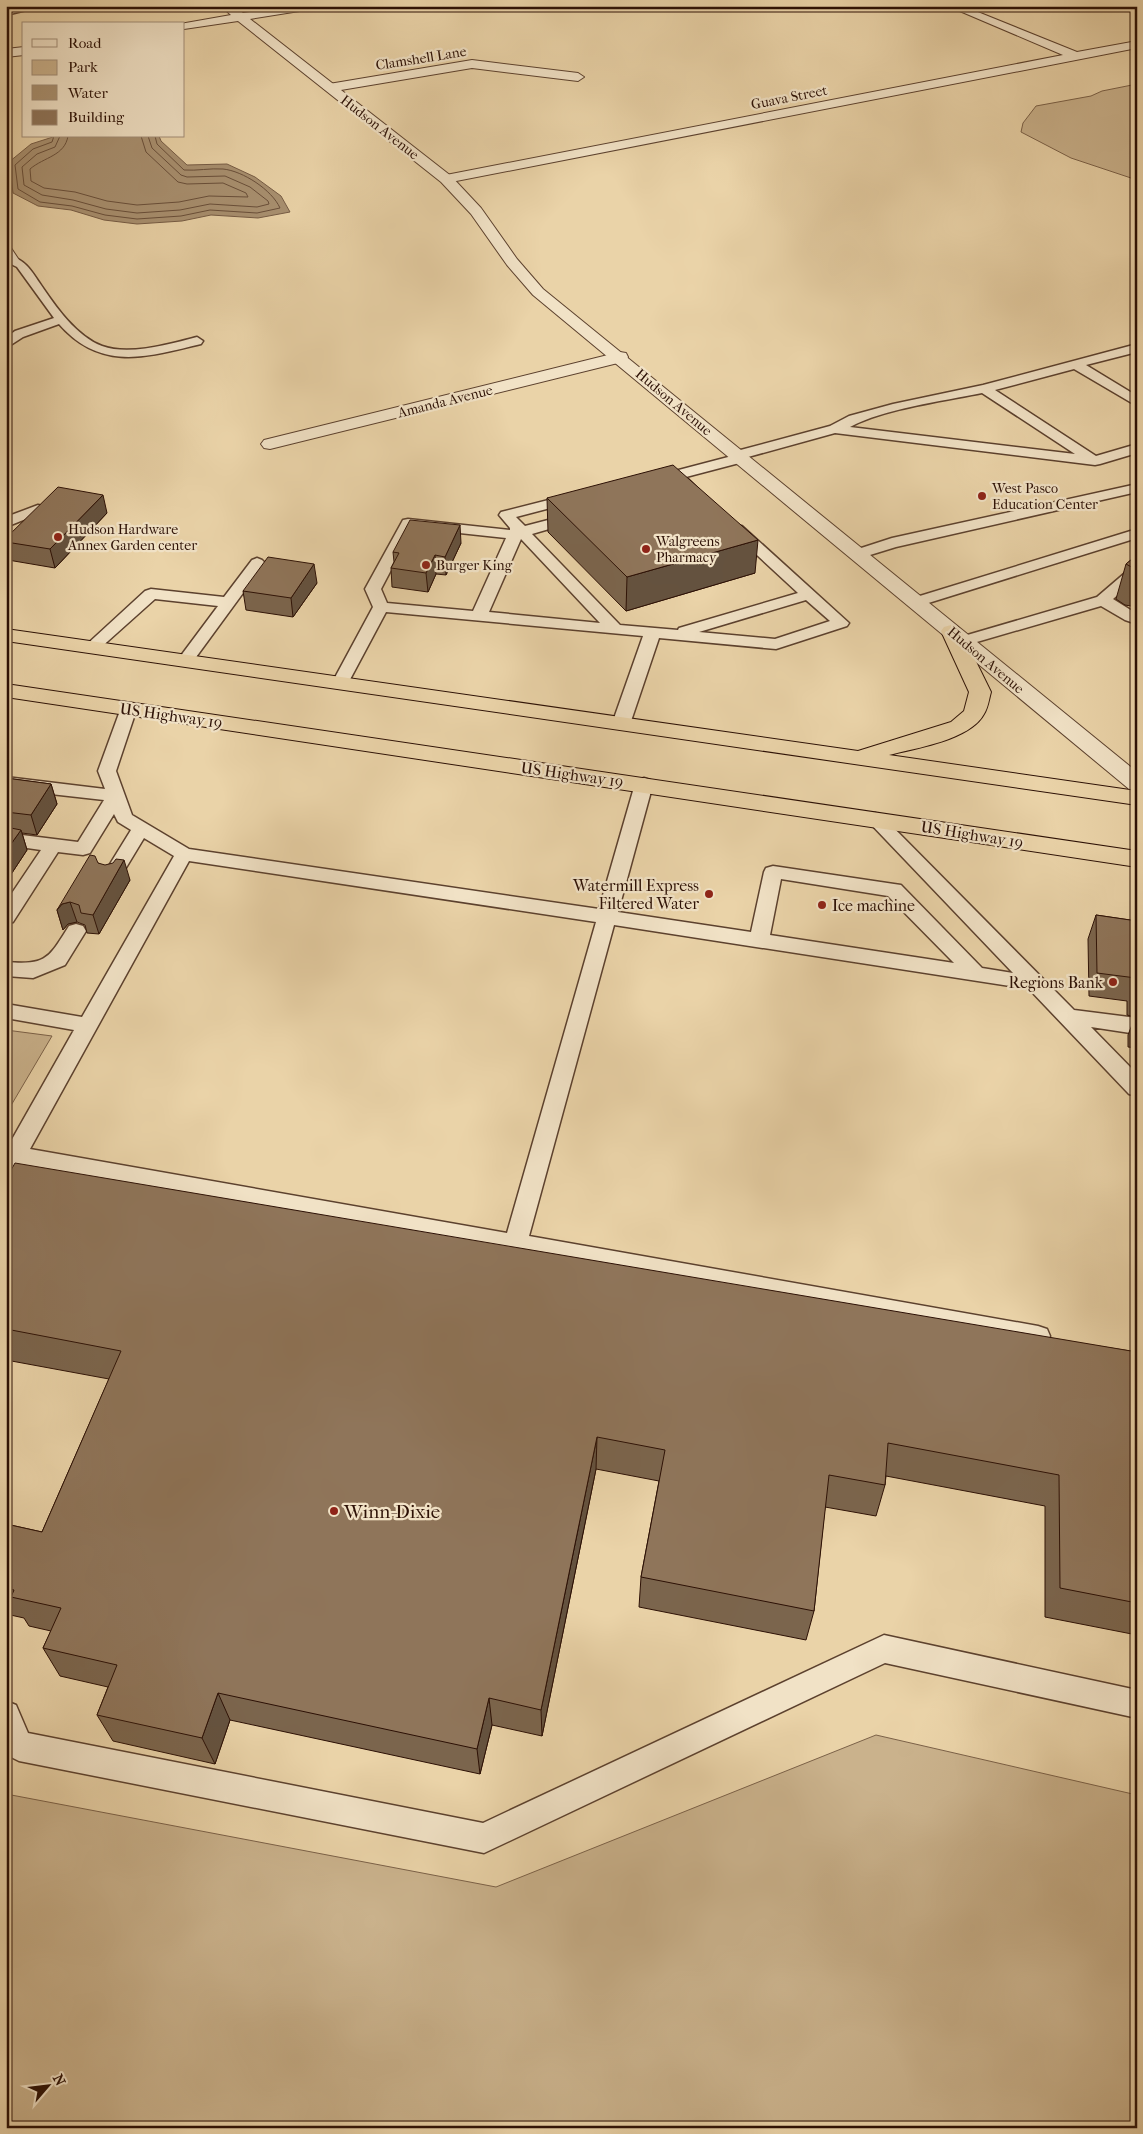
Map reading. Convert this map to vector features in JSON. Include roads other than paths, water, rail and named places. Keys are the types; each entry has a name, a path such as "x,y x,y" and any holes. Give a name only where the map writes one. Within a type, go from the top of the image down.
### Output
{"highway":[{"path":"6,635 1137,798"},
{"path":"854,757 934,736 959,727 974,713 980,692 957,636"},
{"name":"US Highway 19","path":"6,690 1137,858"}],"street":[{"name":"Hudson Avenue","path":"226,6 446,179 476,211 512,262 538,292 1137,784"},
{"path":"185,26 312,6"},
{"path":"952,6 1076,56"},
{"name":"Guava Street","path":"446,179 1137,44"},
{"path":"7,52 22,50"},
{"name":"Clamshell Lane","path":"329,88 472,64 578,77"},
{"name":"Amanda Avenue","path":"270,444 620,358"}],"lane":[{"path":"6,12 39,6"},
{"path":"8,257 20,265 62,319 82,340 98,348 134,353 197,341"},
{"path":"6,344 19,334 62,319"},
{"path":"658,479 835,429 854,419 898,407 984,389 1137,348"},
{"path":"1075,364 1137,402"},
{"path":"984,389 1094,461"},
{"path":"835,429 1094,461 1137,448"},
{"path":"676,475 705,501"},
{"path":"857,554 892,543 1137,488"},
{"path":"588,495 506,515 518,532 615,629"},
{"path":"6,523 38,509"},
{"path":"381,607 373,589 408,523 518,532 592,512"},
{"path":"381,607 776,644 841,623 728,521"},
{"path":"479,616 518,532"},
{"path":"916,602 1137,532"},
{"path":"185,661 257,563"},
{"path":"957,636 1103,600 1137,570"},
{"path":"92,647 151,594 228,602"},
{"path":"676,634 810,594"},
{"path":"1103,600 1137,619"},
{"path":"340,683 381,607"},
{"path":"621,724 653,632"},
{"path":"129,708 107,771 124,818 184,854 1034,983"},
{"path":"6,783 116,796"},
{"path":"516,1243 644,784"},
{"path":"6,839 83,849 116,796"},
{"path":"875,819 1137,1088"},
{"path":"111,877 141,829"},
{"path":"6,917 52,845"},
{"path":"184,854 87,1024 11,1163 516,1243 1061,1340"},
{"path":"759,940 773,872 894,890 976,974"},
{"path":"6,969 34,971 58,960 76,931"},
{"path":"6,1011 87,1024"},
{"path":"1068,1017 1137,1026"},
{"path":"6,1716 19,1746 484,1838 884,1649 1137,1704"}],"water":[{"path":"50,138 160,138 187,165 227,164 255,177 281,196 290,212 258,218 211,215 182,221 137,224 104,220 71,210 38,206 13,193 9,162 31,144"}],"place":[{"name":"West Pasco Education Center","path":"982,496"},
{"name":"Hudson Hardware Annex Garden center","path":"58,537"},
{"name":"Walgreens Pharmacy","path":"646,549"},
{"name":"Burger King","path":"426,565"},
{"name":"Watermill Express Filtered Water","path":"709,894"},
{"name":"Ice machine","path":"822,905"},
{"name":"Regions Bank","path":"1113,982"},
{"name":"Winn-Dixie","path":"334,1511"}]}
